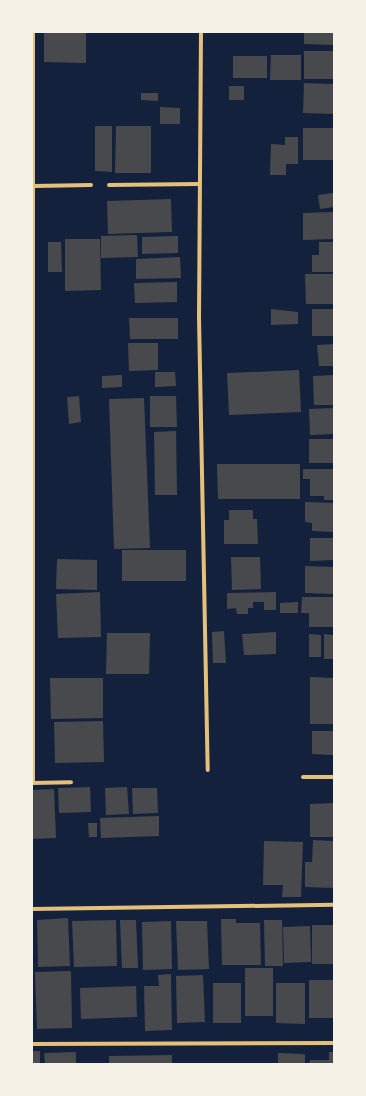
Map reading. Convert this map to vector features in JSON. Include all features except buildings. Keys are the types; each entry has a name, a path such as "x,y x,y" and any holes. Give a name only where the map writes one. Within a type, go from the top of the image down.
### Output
{"street":[{"path":"33,32 34,186 32,783 72,782"},
{"path":"201,32 200,184 208,770"},
{"path":"109,185 200,184"},
{"path":"34,186 92,185"},
{"path":"303,777 334,777"},
{"path":"32,909 334,906"},
{"path":"32,1044 334,1043"}]}
